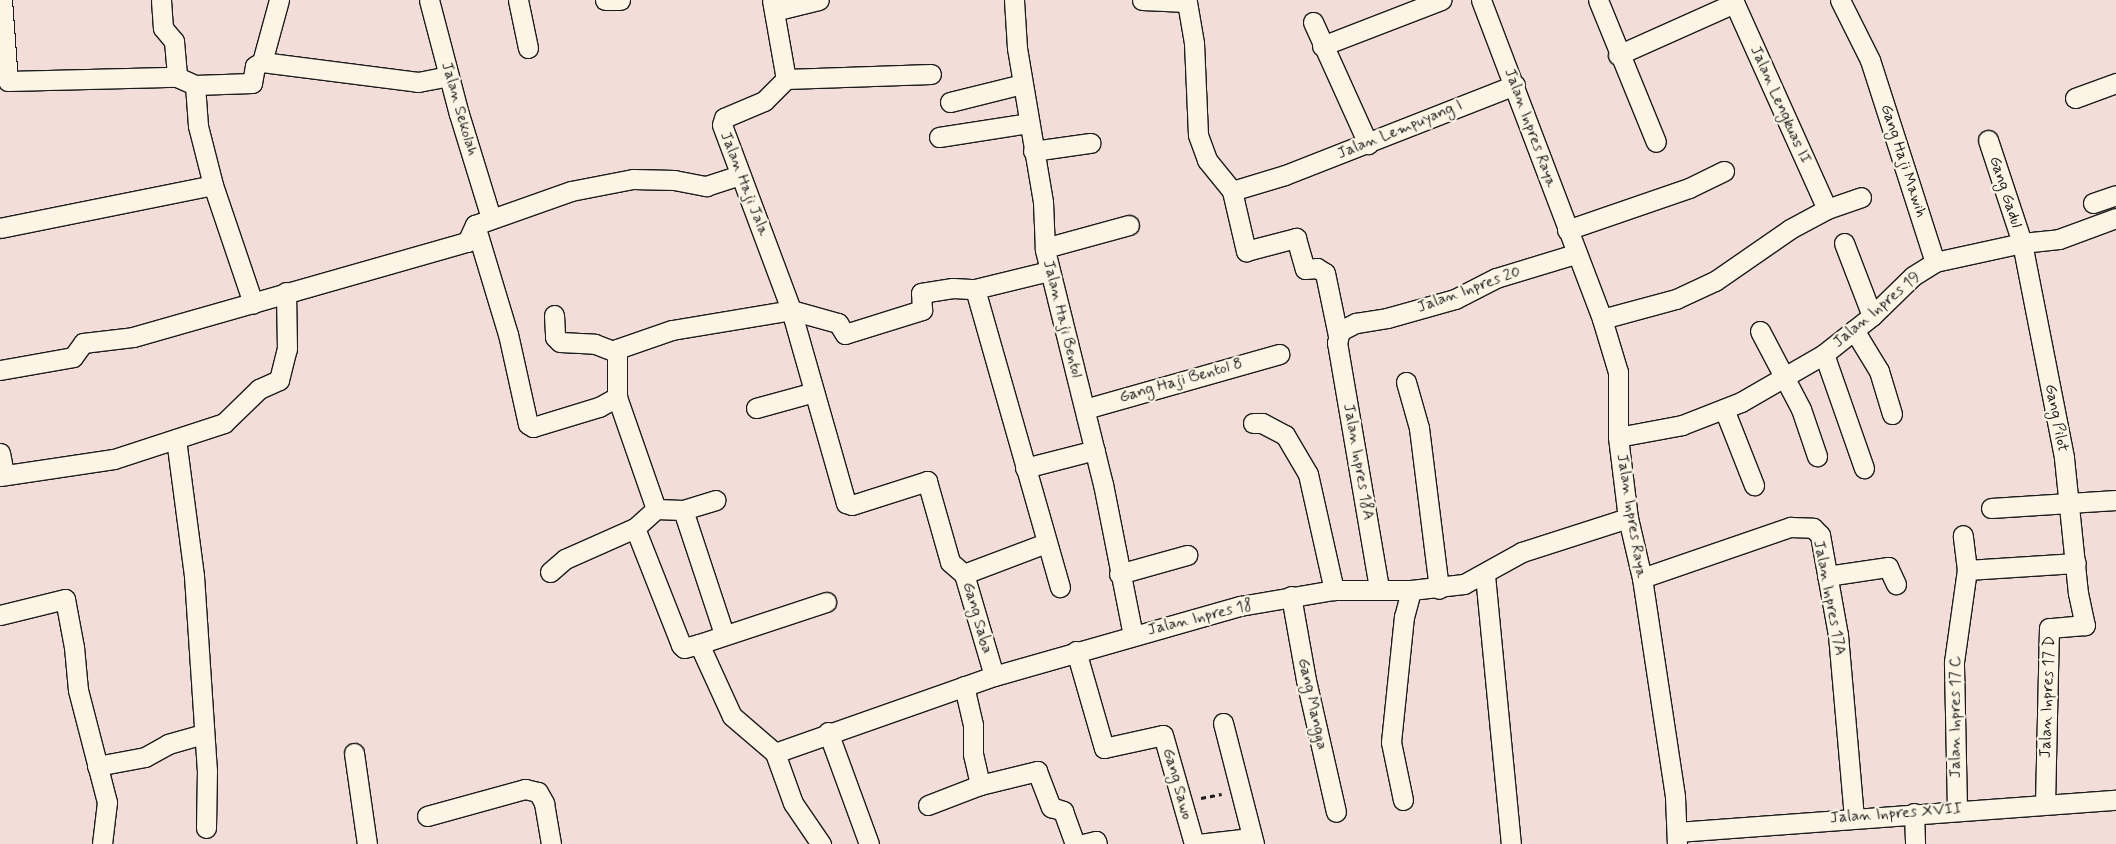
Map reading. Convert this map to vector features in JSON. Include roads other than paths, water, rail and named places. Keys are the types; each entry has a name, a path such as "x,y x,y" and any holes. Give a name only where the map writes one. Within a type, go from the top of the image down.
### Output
{"street":[{"path":"2,0 2,27 8,81 177,77 195,85 252,83 255,66 262,62 418,82 448,76"},
{"path":"161,0 163,28 174,41 177,77"},
{"path":"262,62 279,0"},
{"name":"Jalan Sekolah","path":"432,0 528,424 533,427 570,417 599,407 617,397"},
{"path":"518,0 528,48"},
{"path":"605,0 620,0"},
{"path":"819,0 773,6 786,79 931,74"},
{"name":"Jalan Haji Bentol","path":"1014,0 1022,84 1043,202 1045,248 1049,271 1095,450 1133,635"},
{"path":"1142,0 1187,2 1194,43 1198,135 1207,160 1232,191"},
{"path":"1322,46 1441,0"},
{"name":"Jalan Inpres Raya","path":"1481,0 1515,85 1575,254 1602,319 1618,372 1618,437 1628,518 1642,578 1677,838"},
{"path":"1598,0 1618,55 1656,142"},
{"name":"Gang Haji Mawih","path":"1840,0 1870,60 1935,262"},
{"path":"1618,55 1733,1"},
{"name":"Jalan Lengkuas II","path":"1733,1 1827,209"},
{"path":"1313,22 1322,46 1368,144"},
{"name":"Jalan Haji Jala","path":"786,79 764,101 722,121 739,175 791,310 847,504 925,480"},
{"path":"2075,98 2116,83"},
{"path":"950,102 1022,84"},
{"path":"195,85 198,126 214,186 253,303"},
{"name":"Jalan Lempuyang I","path":"1232,191 1286,175 1515,85"},
{"path":"939,138 1028,123"},
{"name":"Gang Gadul","path":"1988,140 2022,243"},
{"path":"1033,152 1090,143"},
{"path":"1567,230 1688,188 1724,171"},
{"path":"0,370 73,358 83,343 133,337 286,292 384,268 468,242 483,222 571,191 633,180 658,179 706,186 739,175"},
{"path":"0,228 214,186"},
{"name":"Jalan Inpres 18A","path":"1232,191 1246,251 1296,238 1306,268 1317,268 1325,273 1338,336 1379,588"},
{"path":"2093,203 2116,195"},
{"path":"1602,319 1676,299 1715,281 1759,248 1827,209 1861,197"},
{"name":"Jalan Inpres 19","path":"1618,437 1682,425 1724,409 1783,378 1824,354 1872,316 1913,276 1935,262 2022,243 2059,239 2116,218"},
{"path":"1045,248 1130,225"},
{"path":"1844,242 1872,316"},
{"name":"Gang Pilot","path":"2022,243 2070,505 2078,594"},
{"name":"Jalan Inpres 20","path":"1338,336 1346,326 1387,318 1454,299 1496,278 1575,254"},
{"path":"656,509 617,397 616,352 621,346 672,330 791,310 838,322 845,334 922,310 921,293 953,288 975,289 1049,271"},
{"path":"975,289 1060,587"},
{"path":"0,453 2,475 56,470 114,459 224,423 259,389 279,380 288,350 286,292"},
{"path":"554,315 555,337 560,342 595,344 616,352"},
{"path":"1854,330 1878,371 1892,414"},
{"path":"1760,332 1783,378 1801,408 1817,456"},
{"name":"Gang Haji Bentol 8","path":"1085,409 1278,354"},
{"path":"1824,354 1864,468"},
{"path":"1406,382 1419,428 1439,589"},
{"path":"756,408 814,392"},
{"path":"1724,409 1754,484"},
{"path":"1253,423 1276,428 1296,449 1308,474 1332,582"},
{"path":"176,439 191,542 204,734 206,828"},
{"path":"1025,468 1095,450"},
{"name":"Gang Saba","path":"925,480 950,562 964,574 994,676"},
{"path":"550,572 565,559 635,528 656,509 683,510 715,500"},
{"path":"1991,508 2070,505 2116,500"},
{"path":"683,510 724,634"},
{"name":"Jalan Inpres 18","path":"775,753 828,732 994,676 1133,635 1291,596 1332,582 1411,590 1439,589 1464,584 1485,575 1522,552 1628,518"},
{"name":"Jalan Inpres 17A","path":"1642,578 1790,528 1803,526 1813,528 1820,535 1838,635 1854,818"},
{"path":"635,528 681,645 684,648 826,602"},
{"name":"Jalan Inpres 17 C","path":"1957,810 1954,662 1967,570 1963,535"},
{"path":"964,574 1046,543"},
{"path":"1119,574 1187,555"},
{"path":"1967,570 2076,563"},
{"path":"1827,576 1888,567 1896,584"},
{"path":"1485,575 1511,844"},
{"path":"1404,800 1391,742 1404,617 1411,590"},
{"name":"Jalan Inpres 17 D","path":"2045,804 2049,628 2085,625 2078,594"},
{"name":"Gang Mangga","path":"1291,596 1306,680 1336,812"},
{"path":"0,616 65,599 74,647 78,690 107,802 102,844"},
{"path":"699,644 732,716 775,753 793,803 813,842"},
{"name":"Gang Sawo","path":"1076,651 1104,748 1163,735 1196,844"},
{"path":"964,686 973,725 973,754 980,785"},
{"path":"1196,844 1253,841 1223,723"},
{"path":"828,732 869,844"},
{"path":"97,766 145,757 168,744 204,734"},
{"path":"354,753 367,844"},
{"path":"928,805 980,785 1036,771 1051,807 1063,810 1076,844"},
{"path":"428,816 525,789 538,792 544,803 551,844"},
{"name":"Jalan Inpres XVII","path":"1677,838 1854,818 2116,800"},
{"path":"1914,813 1915,844"},
{"path":"1083,844 1096,841 1097,844"}]}
